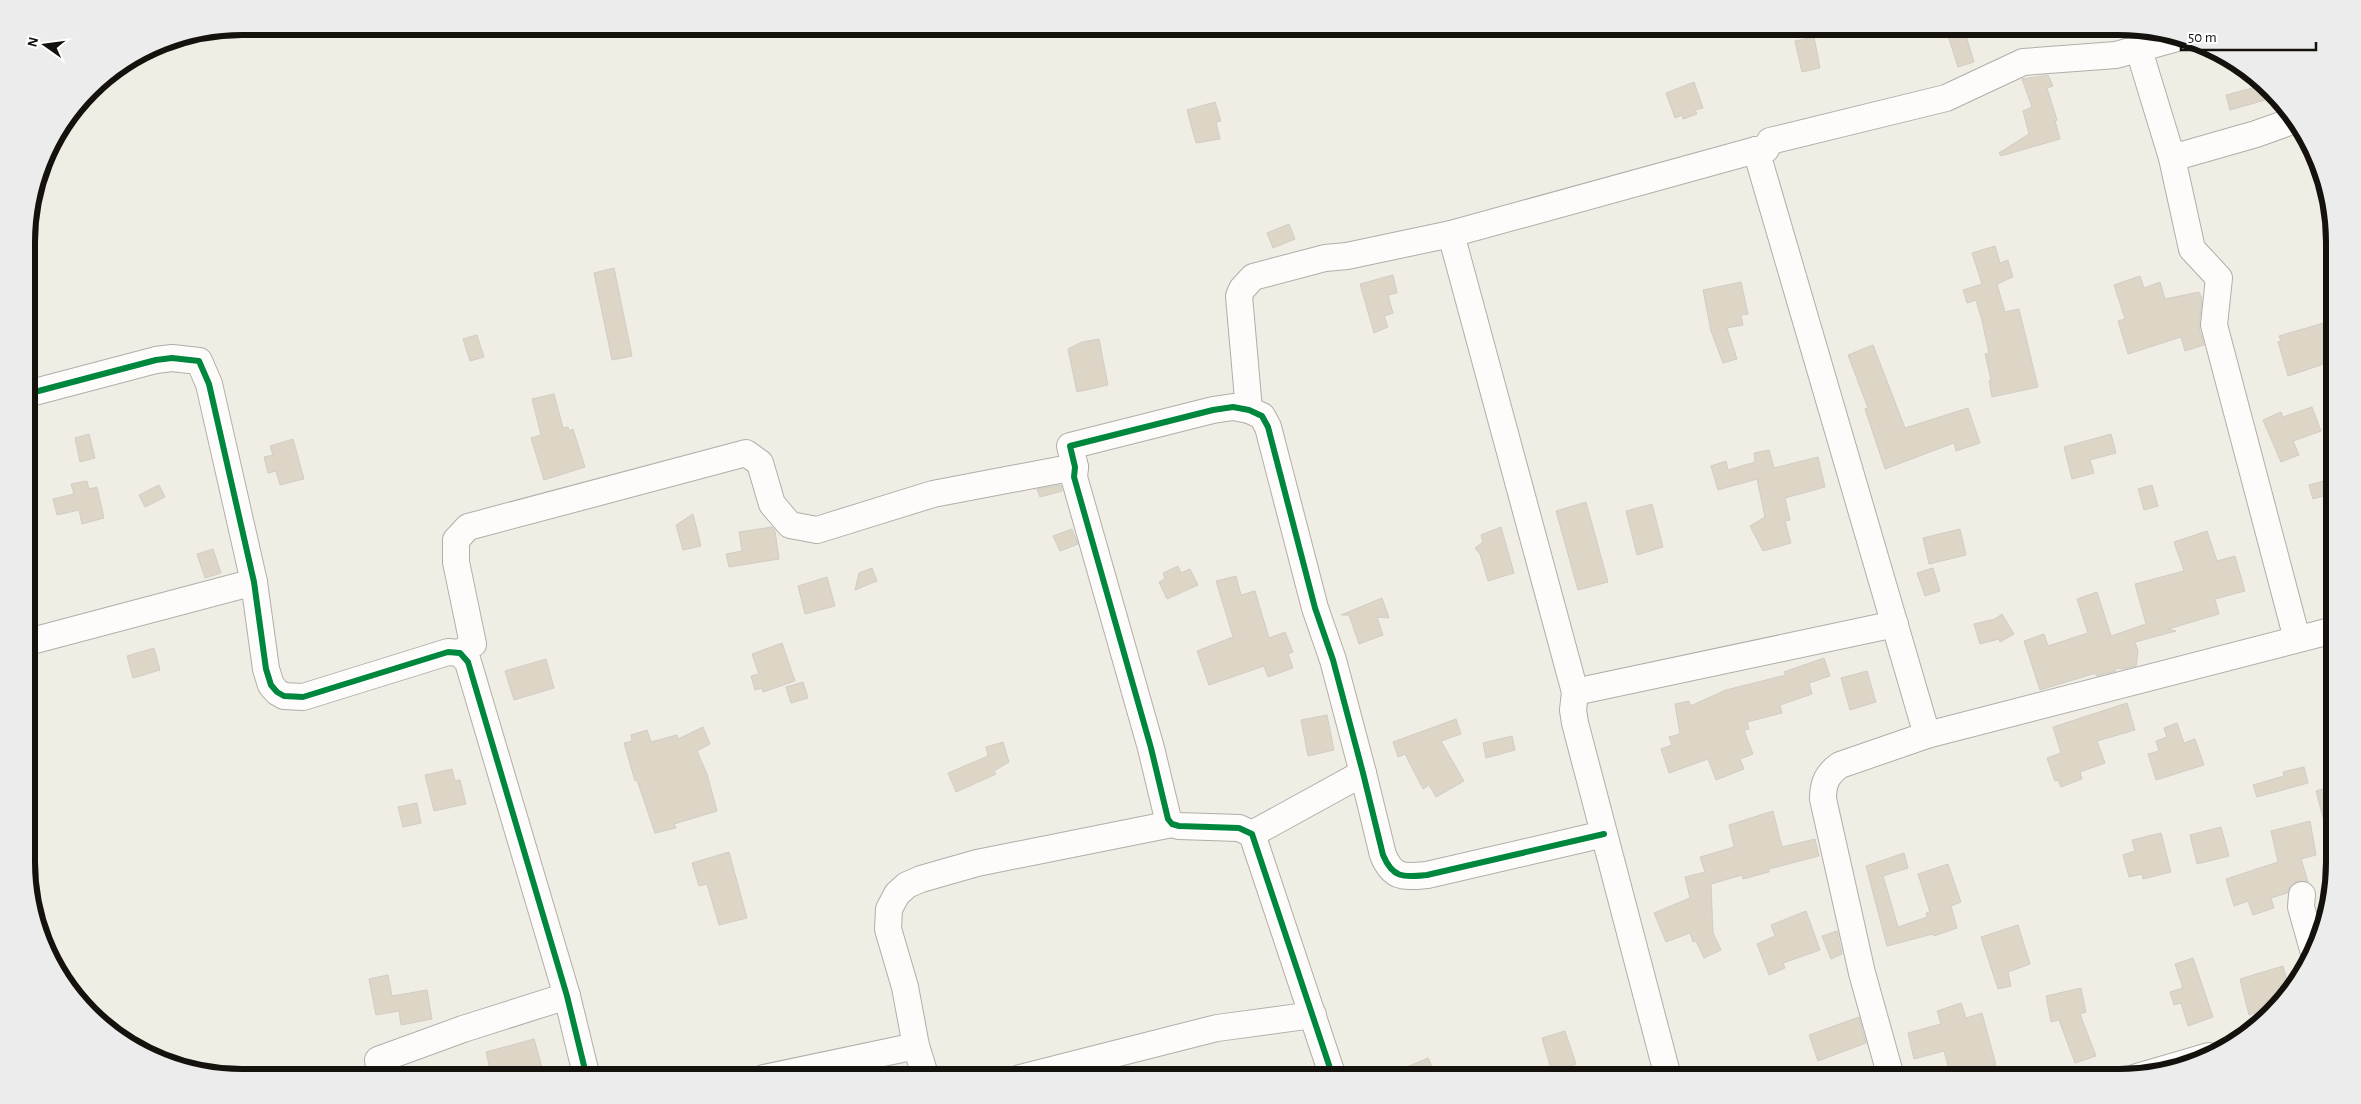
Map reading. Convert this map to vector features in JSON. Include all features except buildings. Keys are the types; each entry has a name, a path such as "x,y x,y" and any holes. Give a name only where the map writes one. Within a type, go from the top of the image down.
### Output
{"street":[{"path":"1249,410 1239,296 1242,289 1253,277 1325,258 1347,256 1451,234 1756,150 1766,149 1770,141 1946,98 2023,62 2116,54 2139,50 2168,41"},
{"path":"2139,50 2172,158 2192,249 2219,278 2214,325 2297,639"},
{"path":"2172,158 2256,134 2288,123"},
{"path":"1756,150 1927,735"},
{"path":"1451,234 1575,692 1573,710 1575,723 1666,1069"},
{"path":"35,392 156,360 172,358 199,361 210,384 254,582 266,670 271,685 284,696 303,697 448,652 460,653 473,644 456,562 456,540 468,527 746,453 760,463 772,504 790,525 817,530 932,494 1075,467"},
{"path":"1172,824 1168,819 1151,748 1074,477 1075,467 1070,446 1213,410 1233,408 1249,410 1262,416 1268,427 1315,608 1333,660 1364,773 1383,855 1388,867 1397,875 1406,877 1427,875 1604,834"},
{"path":"35,640 254,582"},
{"path":"1575,692 1894,624"},
{"path":"1889,1069 1862,973 1823,799 1823,790 1830,772 1840,765 1927,735 2326,632"},
{"path":"460,653 468,662 567,996 585,1069"},
{"path":"1252,834 1364,773"},
{"path":"923,1069 916,1046 905,987 888,929 889,909 897,894 907,885 921,879 977,863 1172,824 1239,828 1252,834 1329,1069"},
{"path":"2302,895 2301,907 2310,940"},
{"path":"379,1069 378,1060 463,1029 567,996"},
{"path":"1055,1069 1217,1028 1313,1015"},
{"path":"807,1069 916,1046"}],"cycle path":[{"path":"35,392 156,360 172,358 199,361 209,384 254,582 266,669 271,685 277,692 284,696 303,697 448,652 460,653 468,662 567,996 585,1069"},
{"path":"1330,1069 1252,834 1239,828 1179,826 1172,824 1168,819 1151,748 1074,477 1075,467 1070,446 1213,410 1233,407 1249,410 1262,416 1268,427 1315,608 1333,660 1383,855 1391,869 1395,872 1406,876 1427,875 1604,834"}]}
